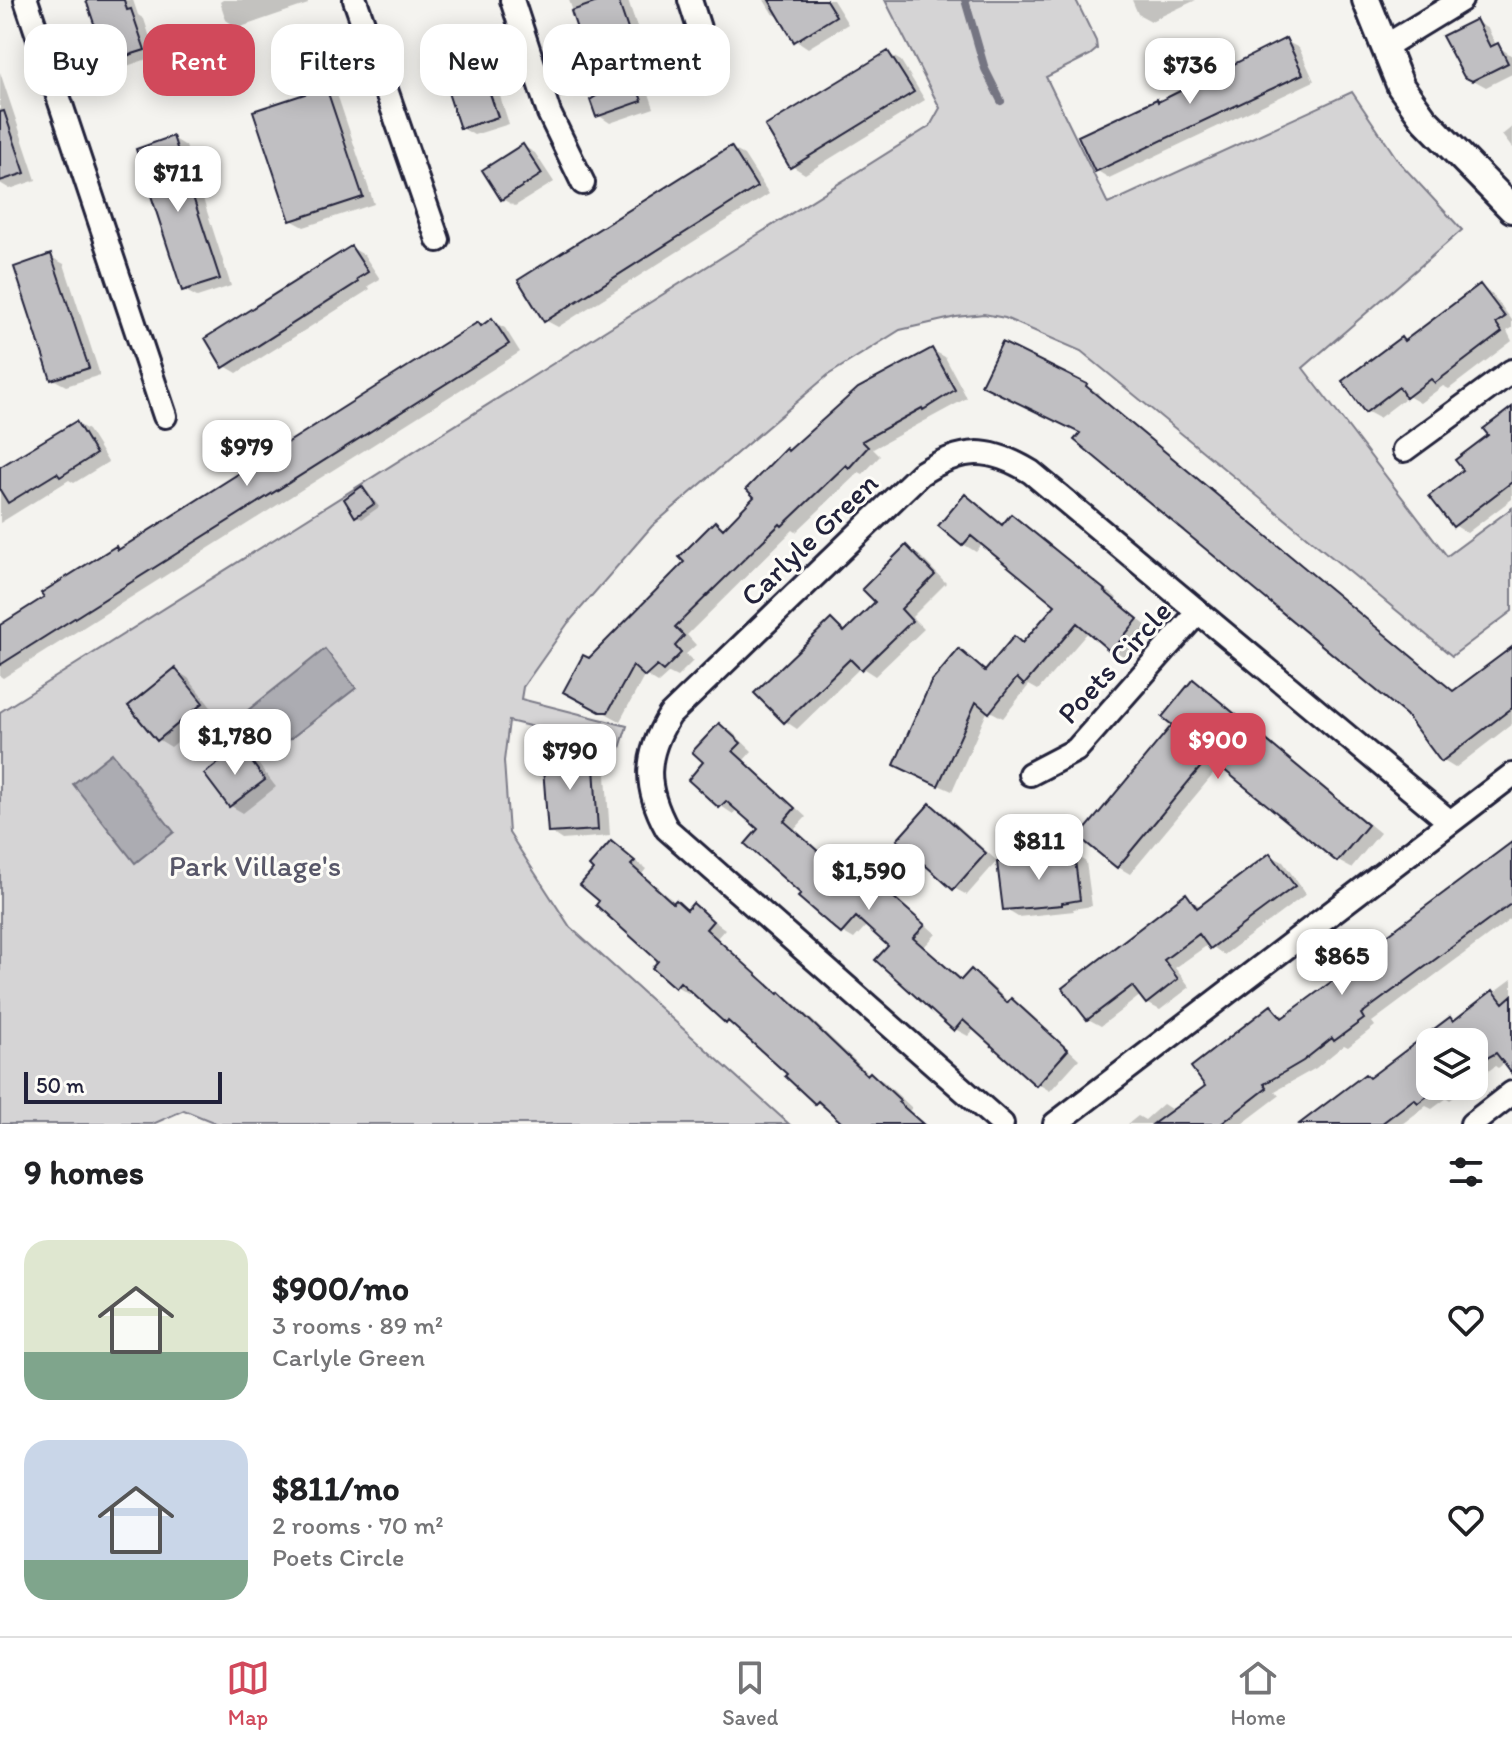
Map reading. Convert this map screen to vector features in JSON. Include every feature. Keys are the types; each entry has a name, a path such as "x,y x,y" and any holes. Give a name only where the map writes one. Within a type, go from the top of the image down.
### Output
{"street":[{"path":"26,0 165,416"},
{"path":"355,0 438,240"},
{"path":"512,0 549,113 583,183"},
{"path":"690,0 698,24"},
{"path":"1366,0 1401,87 1424,119 1512,209"},
{"path":"1384,47 1461,0"},
{"path":"1404,450 1512,371"},
{"name":"Carlyle Green","path":"1002,1124 667,829 655,808 650,788 650,759 657,735 670,715 920,474 942,460 962,453 987,453 1008,458 1031,472 1450,822"},
{"name":"Poets Circle","path":"1030,774 1076,750 1198,612"},
{"path":"1055,1124 1512,775"},
{"path":"1472,1124 1512,1093"}],"green space":[{"name":"Park Village's","path":"885,0 1076,0 1097,49 1046,77 1108,204 1352,92 1399,162 1462,230 1303,368 1447,556 1512,508 1512,611 1452,656 1081,351 1005,318 984,314 900,330 828,375 652,526 568,623 523,687 521,699 627,726 620,748 509,721 504,761 509,833 570,927 789,1124 218,1124 184,1110 153,1124 0,1124 0,712 930,126 940,108"}],"shaded area":[{"path":"325,649 356,688 277,749 247,711"},
{"path":"112,753 174,832 135,863 73,784"}],"building":[{"path":"86,0 124,0 127,10 131,9 143,51 127,56 127,24 94,24"},
{"path":"603,0 618,0 626,24 575,24 571,11"},
{"path":"769,0 826,0 836,16 794,42"},
{"path":"1476,19 1490,47 1498,43 1508,63 1472,81 1464,77 1442,36"},
{"path":"1286,38 1303,74 1095,172 1078,136 1157,99 1158,102"},
{"path":"888,51 914,92 790,168 765,126"},
{"path":"299,96 329,96 363,197 290,221 253,111"},
{"path":"449,96 491,96 498,117 460,129"},
{"path":"596,96 640,96 642,101 596,117 590,100"},
{"path":"4,111 25,173 0,181 0,112"},
{"path":"173,136 220,279 182,291 136,149"},
{"path":"523,144 542,174 501,200 482,170"},
{"path":"731,146 757,187 544,322 518,280"},
{"path":"351,246 368,272 357,279 358,282 223,368 205,338"},
{"path":"51,254 89,368 51,380 14,267"},
{"path":"1480,284 1505,317 1496,323 1502,332 1435,383 1431,379 1406,398 1399,387 1365,413 1342,381 1401,337 1404,341"},
{"path":"492,318 509,344 0,665 0,625 44,597 41,593 116,546 118,550 478,322 481,326"},
{"path":"1002,342 1087,384 1453,691 1512,647 1512,708 1441,762 1406,715 1074,440 1080,433 981,385"},
{"path":"932,348 955,390 862,441 868,447 849,468 846,465 782,526 780,524 675,627 684,636 675,646 681,653 663,671 657,666 645,677 633,666 608,712 600,712 563,692 583,655 589,658 684,562 679,557 715,521 723,529 754,497 746,489 786,448 788,451 858,388"},
{"path":"1512,407 1512,482 1453,527 1429,496 1463,470 1455,460 1488,435 1483,429"},
{"path":"76,421 96,454 60,477 57,473 8,503 0,490 0,467"},
{"path":"362,486 374,504 355,517 344,499"},
{"path":"965,494 1002,525 1011,514 1138,619 1111,652 1077,623 1024,685 1017,678 989,713 976,702 938,786 894,765 931,682 959,649 985,671 1014,636 1022,643 1055,605 971,536 962,546 938,526"},
{"path":"906,545 935,575 901,609 912,621 861,670 850,659 784,723 754,693 831,619 844,632 875,602 862,589"},
{"path":"175,668 203,703 157,741 128,706"},
{"path":"1193,679 1368,825 1337,862 1201,751 1198,754 1204,763 1117,868 1079,837 1172,725 1162,717"},
{"path":"719,723 741,743 733,751 795,808 784,821 830,862 840,850 925,925 913,938 961,980 971,969 1007,1003 1011,998 1068,1050 1036,1086 963,1020 954,1031 875,960 888,946 856,917 841,934 798,897 801,894 745,844 758,829 726,801 719,808 688,780 703,762 692,752"},
{"path":"240,746 265,780 229,807 204,774"},
{"path":"593,751 598,830 548,833 542,755"},
{"path":"930,803 986,853 953,890 897,840"},
{"path":"611,841 635,861 631,865 673,903 676,900 687,910 693,903 713,921 706,929 778,994 780,992 867,1075 870,1072 923,1124 843,1124 818,1101 815,1104 728,1021 726,1024 680,982 675,988 652,968 658,961 596,905 599,901 580,885 593,870 589,866"},
{"path":"1512,842 1512,903 1361,1014 1364,1019 1334,1041 1332,1038 1303,1061 1264,1084 1267,1088 1221,1124 1153,1124 1205,1086 1191,1067 1271,1005 1282,1018 1346,971 1343,968"},
{"path":"1074,852 1080,900 1062,905 1003,910 997,862"},
{"path":"1270,853 1295,886 1210,949 1199,934 1164,960 1178,979 1146,1004 1132,986 1087,1020 1062,988 1186,893 1197,908"},
{"path":"1493,990 1503,1003 1512,995 1512,1074 1496,1053 1488,1057 1488,1028 1435,1028 1450,1017 1453,1021"},
{"path":"1416,1043 1416,1100 1422,1100 1418,1103 1414,1099 1381,1124 1299,1124 1365,1074 1369,1078"}],"waterway":[{"path":"965,0 985,69 1001,101"}]}
